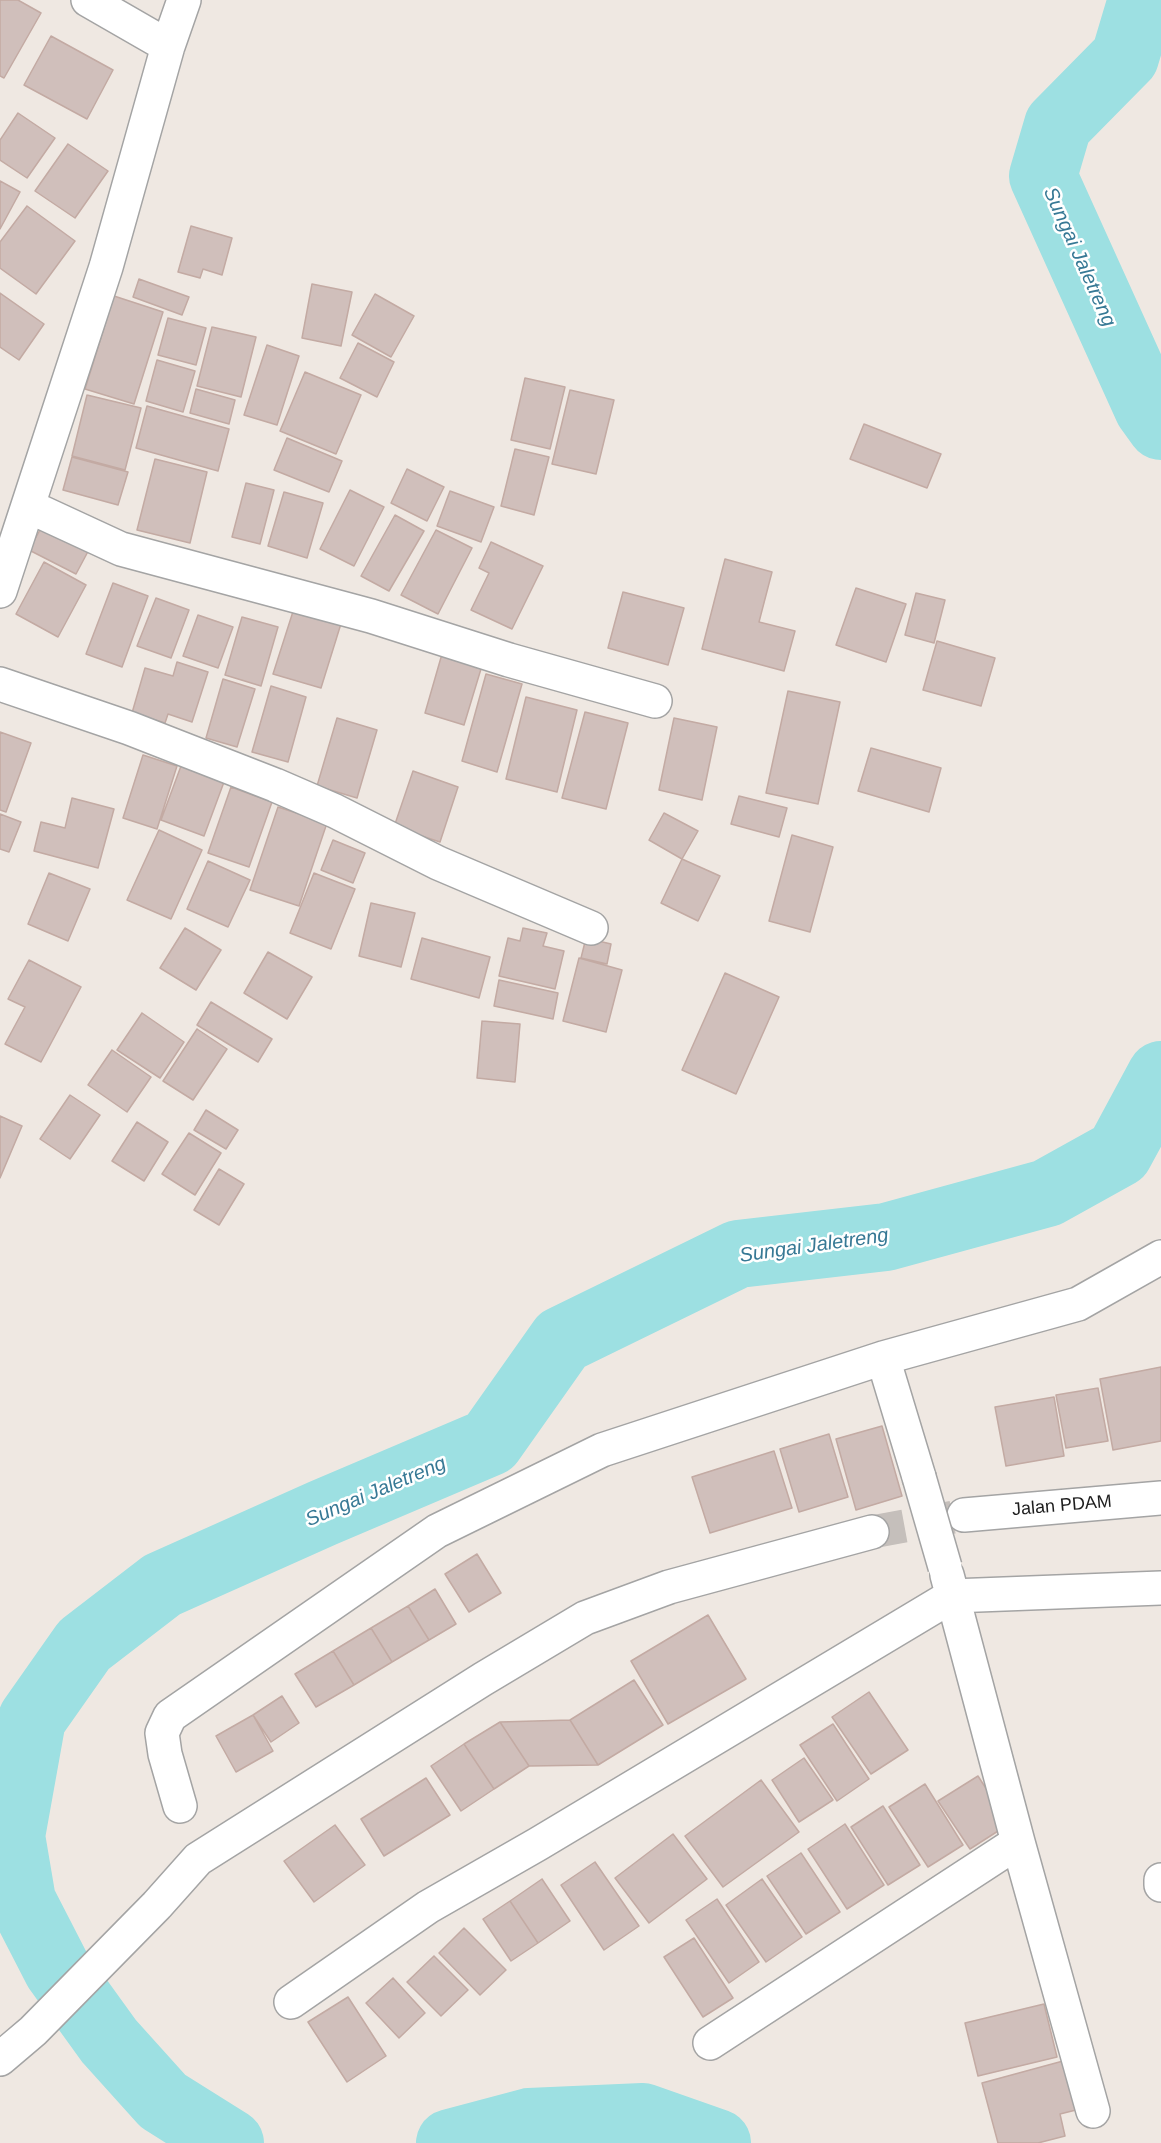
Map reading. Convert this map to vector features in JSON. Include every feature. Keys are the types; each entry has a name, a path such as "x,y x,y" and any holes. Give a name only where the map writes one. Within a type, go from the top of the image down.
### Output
{"street":[{"path":"88,0 168,45"},
{"path":"0,591 106,267 168,45 184,0"},
{"path":"28,506 121,549 360,613 509,660 655,701"},
{"path":"0,684 129,728 275,785 335,811 438,863 591,928"},
{"path":"180,1806 165,1754 162,1733 170,1716 437,1532 602,1450 883,1358 1078,1305 1161,1257"},
{"path":"883,1358 919,1477 1093,2110"},
{"name":"Jalan PDAM","path":"964,1515 1161,1498"},
{"path":"0,2059 33,2031 157,1905 198,1859 483,1679 585,1618 669,1587 872,1532"},
{"path":"291,2002 428,1907 548,1838 948,1582 1161,1588"},
{"path":"710,2043 1018,1842"}],"building":[{"path":"0,0 18,0 41,13 4,78 0,76"},
{"path":"51,36 113,70 87,119 24,85"},
{"path":"18,113 55,138 27,178 0,160 0,140"},
{"path":"68,144 108,171 75,218 35,191"},
{"path":"0,181 20,192 0,229"},
{"path":"27,206 75,241 36,294 0,268 0,242"},
{"path":"191,226 232,238 222,275 203,269 200,278 178,272"},
{"path":"139,279 189,297 182,315 133,297"},
{"path":"312,284 352,292 341,346 302,338"},
{"path":"0,293 44,324 19,360 0,347"},
{"path":"375,294 414,316 391,357 352,335"},
{"path":"114,296 163,312 134,404 85,389"},
{"path":"168,318 206,328 196,365 158,355"},
{"path":"212,327 256,337 241,397 197,386"},
{"path":"358,343 394,362 377,397 340,378"},
{"path":"267,345 299,356 277,425 244,415"},
{"path":"157,360 195,371 183,412 146,401"},
{"path":"305,372 361,395 336,454 280,431"},
{"path":"525,378 565,387 550,449 511,440"},
{"path":"196,389 235,400 229,424 190,413"},
{"path":"570,390 614,400 596,474 552,464"},
{"path":"87,395 141,408 125,470 72,456"},
{"path":"147,406 229,429 218,471 136,448"},
{"path":"864,424 941,454 927,488 850,459"},
{"path":"287,438 342,461 329,492 274,470"},
{"path":"515,449 549,457 534,515 501,506"},
{"path":"72,457 128,472 118,505 63,490"},
{"path":"155,459 207,472 190,543 137,530"},
{"path":"407,469 444,487 427,521 391,503"},
{"path":"246,483 274,490 260,544 232,537"},
{"path":"350,490 384,507 354,566 320,549"},
{"path":"450,491 494,507 481,542 437,526"},
{"path":"284,492 323,503 307,558 268,546"},
{"path":"395,515 424,531 389,591 361,576"},
{"path":"46,519 92,544 76,574 29,550"},
{"path":"436,530 472,548 438,614 401,595"},
{"path":"491,542 543,566 512,629 471,610 489,573 479,568"},
{"path":"725,559 772,572 759,622 795,631 784,671 702,649"},
{"path":"44,562 86,585 58,637 16,614"},
{"path":"113,583 148,596 122,667 86,654"},
{"path":"856,588 906,604 886,662 836,645"},
{"path":"623,592 684,608 668,665 608,648"},
{"path":"916,593 945,600 934,643 905,635"},
{"path":"156,598 189,610 171,658 137,646"},
{"path":"297,599 344,614 321,688 273,674"},
{"path":"198,615 233,627 218,668 183,656"},
{"path":"242,617 278,627 261,686 225,675"},
{"path":"937,641 995,658 981,706 923,690"},
{"path":"444,647 484,659 464,725 425,713"},
{"path":"177,662 208,672 192,722 168,714 165,723 132,713 145,668 173,676"},
{"path":"486,674 522,684 497,772 462,761"},
{"path":"223,679 255,689 237,747 206,738"},
{"path":"271,686 306,697 288,762 252,752"},
{"path":"788,691 840,702 818,804 766,793"},
{"path":"526,697 577,710 557,792 506,779"},
{"path":"585,712 628,723 606,809 562,798"},
{"path":"337,718 377,730 357,798 317,786"},
{"path":"674,718 717,727 702,800 659,790"},
{"path":"0,732 31,743 6,812 0,810"},
{"path":"871,748 941,768 929,812 858,791"},
{"path":"143,755 177,766 157,829 123,818"},
{"path":"181,766 224,782 204,836 161,820"},
{"path":"413,771 458,787 440,842 394,827"},
{"path":"231,787 272,802 249,867 208,853"},
{"path":"739,796 787,808 779,837 731,824"},
{"path":"72,798 114,809 98,868 34,851 41,822 65,828"},
{"path":"278,807 327,823 299,906 250,890"},
{"path":"664,813 698,831 682,859 649,840"},
{"path":"0,814 21,822 9,852 0,849"},
{"path":"159,830 202,850 171,919 127,900"},
{"path":"792,835 833,847 810,932 769,921"},
{"path":"333,840 365,853 353,883 321,870"},
{"path":"682,859 720,876 698,921 661,903"},
{"path":"208,861 250,880 228,927 187,909"},
{"path":"49,873 90,889 68,941 28,924"},
{"path":"314,873 355,889 331,949 290,933"},
{"path":"371,903 415,913 401,967 359,956"},
{"path":"185,928 221,950 196,990 160,968"},
{"path":"523,928 547,933 543,946 564,951 555,989 499,976 508,938 520,941"},
{"path":"422,938 490,957 479,998 411,979"},
{"path":"586,938 611,944 607,964 581,958"},
{"path":"268,952 312,977 287,1019 244,993"},
{"path":"579,958 622,970 606,1032 563,1021"},
{"path":"29,960 81,987 41,1062 5,1044 25,1007 8,999"},
{"path":"725,973 779,997 736,1094 682,1070"},
{"path":"499,980 558,993 553,1019 494,1006"},
{"path":"211,1002 272,1039 258,1062 197,1025"},
{"path":"142,1013 184,1042 160,1078 117,1050"},
{"path":"482,1021 520,1024 515,1082 477,1078"},
{"path":"197,1029 227,1049 193,1100 163,1081"},
{"path":"112,1050 151,1077 127,1112 88,1085"},
{"path":"70,1095 100,1115 70,1159 40,1139"},
{"path":"206,1110 238,1130 226,1149 194,1130"},
{"path":"0,1116 22,1126 0,1178"},
{"path":"137,1122 168,1142 144,1181 112,1161"},
{"path":"189,1133 221,1153 195,1195 162,1174"},
{"path":"219,1169 244,1184 219,1225 194,1210"},
{"path":"1161,1367 1161,1441 1113,1450 1100,1379"},
{"path":"1098,1388 1108,1441 1066,1448 1056,1395"},
{"path":"1054,1397 1064,1456 1006,1466 995,1407"},
{"path":"882,1426 902,1496 856,1510 836,1439"},
{"path":"829,1434 848,1497 799,1512 780,1449"},
{"path":"774,1451 792,1508 710,1533 692,1477"},
{"path":"477,1554 501,1593 469,1612 445,1574"},
{"path":"435,1589 456,1624 429,1640 408,1606"},
{"path":"408,1606 429,1640 392,1662 371,1628"},
{"path":"708,1615 746,1679 668,1724 631,1661"},
{"path":"371,1628 392,1662 354,1685 333,1651"},
{"path":"333,1651 354,1685 316,1707 295,1674"},
{"path":"634,1680 663,1725 598,1765 570,1720"},
{"path":"869,1692 908,1750 871,1774 832,1717"},
{"path":"282,1696 299,1723 271,1742 253,1715"},
{"path":"253,1715 273,1751 236,1772 216,1736"},
{"path":"570,1720 598,1765 529,1766 500,1722"},
{"path":"500,1722 529,1766 494,1789 464,1744"},
{"path":"833,1724 869,1779 837,1801 800,1745"},
{"path":"464,1744 494,1789 461,1811 431,1766"},
{"path":"804,1758 833,1800 799,1822 772,1780"},
{"path":"978,1776 1009,1824 970,1849 938,1801"},
{"path":"426,1778 450,1815 384,1856 361,1819"},
{"path":"761,1780 799,1832 723,1887 685,1836"},
{"path":"925,1784 963,1845 928,1867 889,1807"},
{"path":"883,1806 920,1865 888,1885 851,1827"},
{"path":"845,1824 884,1885 847,1909 808,1849"},
{"path":"335,1825 365,1865 314,1902 284,1861"},
{"path":"673,1834 707,1879 649,1923 615,1878"},
{"path":"801,1853 840,1912 806,1934 767,1876"},
{"path":"595,1862 639,1926 604,1950 561,1885"},
{"path":"542,1879 570,1921 538,1943 510,1901"},
{"path":"762,1879 802,1937 766,1962 726,1905"},
{"path":"717,1899 759,1962 729,1983 686,1920"},
{"path":"510,1901 538,1943 511,1961 483,1919"},
{"path":"464,1928 506,1970 480,1995 439,1953"},
{"path":"694,1938 733,1998 703,2017 664,1957"},
{"path":"434,1956 468,1990 441,2016 407,1982"},
{"path":"393,1978 425,2013 399,2038 366,2003"},
{"path":"348,1997 386,2056 347,2082 308,2022"},
{"path":"1044,2004 1057,2057 978,2076 965,2023"},
{"path":"1063,2061 1076,2110 1060,2114 1065,2136 1038,2143 998,2143 982,2083"}],"waterway":[{"name":"Sungai Jaletreng","path":"1142,0 1125,57 1058,125 1043,176 1148,408 1161,426"},
{"name":"Sungai Jaletreng","path":"230,2143 163,2101 109,2041 57,1969 22,1901 11,1836 32,1719 84,1645 162,1585 490,1442 562,1340 738,1254 886,1237 1047,1193 1119,1153 1161,1075"},
{"name":"Sungai Jaletreng","path":"450,2143 529,2122 643,2117 717,2143"}],"tunnel":[{"path":"872,1532 959,1516"}]}
